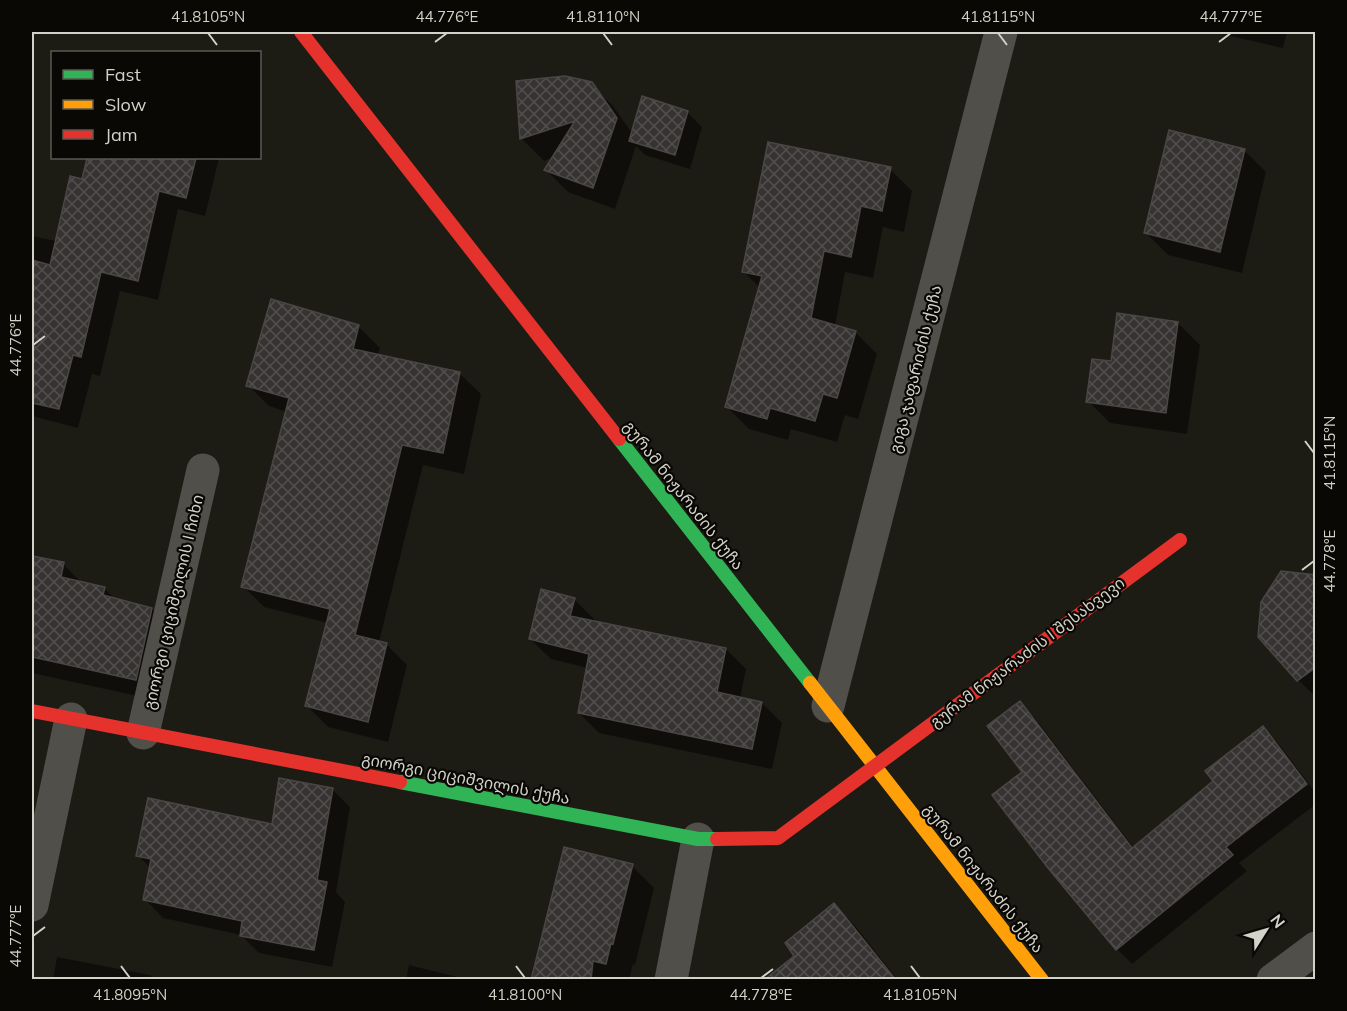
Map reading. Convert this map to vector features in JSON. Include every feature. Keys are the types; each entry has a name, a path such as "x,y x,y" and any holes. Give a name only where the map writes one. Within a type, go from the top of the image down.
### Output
{"street":[{"name":"გურამ ნიჟარაძის ქუჩა","path":"301,32 1042,980"},
{"name":"გიგა ჯაფარიძის ქუჩა","path":"828,706 1001,32"},
{"name":"გიორგი ციციშვილის I ჩიხი","path":"143,733 203,470"},
{"name":"გურამ ნიჟარაძის I შესახვევი","path":"874,766 1180,540"},
{"name":"გიორგი ციციშვილის ქუჩა","path":"32,711 698,839 778,838 874,766"},
{"path":"32,905 71,719"},
{"path":"671,980 698,839"},
{"path":"1273,980 1316,948"}],"building":[{"path":"565,76 592,82 617,118 593,188 544,170 575,121 520,139 516,81"},
{"path":"642,96 688,111 675,155 629,141"},
{"path":"1169,130 1245,149 1220,252 1144,233"},
{"path":"768,142 891,167 882,211 861,206 851,257 824,251 811,318 856,331 837,398 823,394 815,421 770,408 767,419 725,407 762,276 742,272"},
{"path":"87,159 196,159 186,198 159,191 138,281 101,272 81,357 73,355 59,409 32,403 32,260 50,265 70,176 82,179"},
{"path":"271,299 359,325 353,349 460,372 443,453 402,445 355,635 387,643 368,722 305,706 330,609 241,587 289,398 246,386"},
{"path":"1117,313 1178,322 1166,413 1086,402 1092,359 1111,361"},
{"path":"32,556 64,562 61,577 105,587 103,595 152,608 136,680 32,657"},
{"path":"1281,571 1316,575 1316,667 1297,681 1258,637 1261,602"},
{"path":"541,589 575,598 570,616 726,648 717,692 762,702 752,749 578,713 589,654 529,639"},
{"path":"1020,701 1132,848 1213,781 1205,771 1263,726 1307,784 1226,847 1233,855 1116,950 1048,868 992,795 1022,772 987,726"},
{"path":"279,778 333,788 317,880 327,882 314,950 240,936 242,921 143,900 151,859 136,856 148,798 272,824"},
{"path":"564,847 633,864 606,964 593,961 591,980 531,980"},
{"path":"834,903 896,980 764,980 794,956 785,943"}],"traffic: fast":[{"path":"619,439 810,683"},
{"path":"400,782 698,839 717,839"}],"traffic: slow":[{"path":"810,683 1042,980"}],"traffic: jam":[{"path":"301,32 619,439"},
{"path":"717,839 778,838 1180,540"},
{"path":"32,711 400,782"}]}
